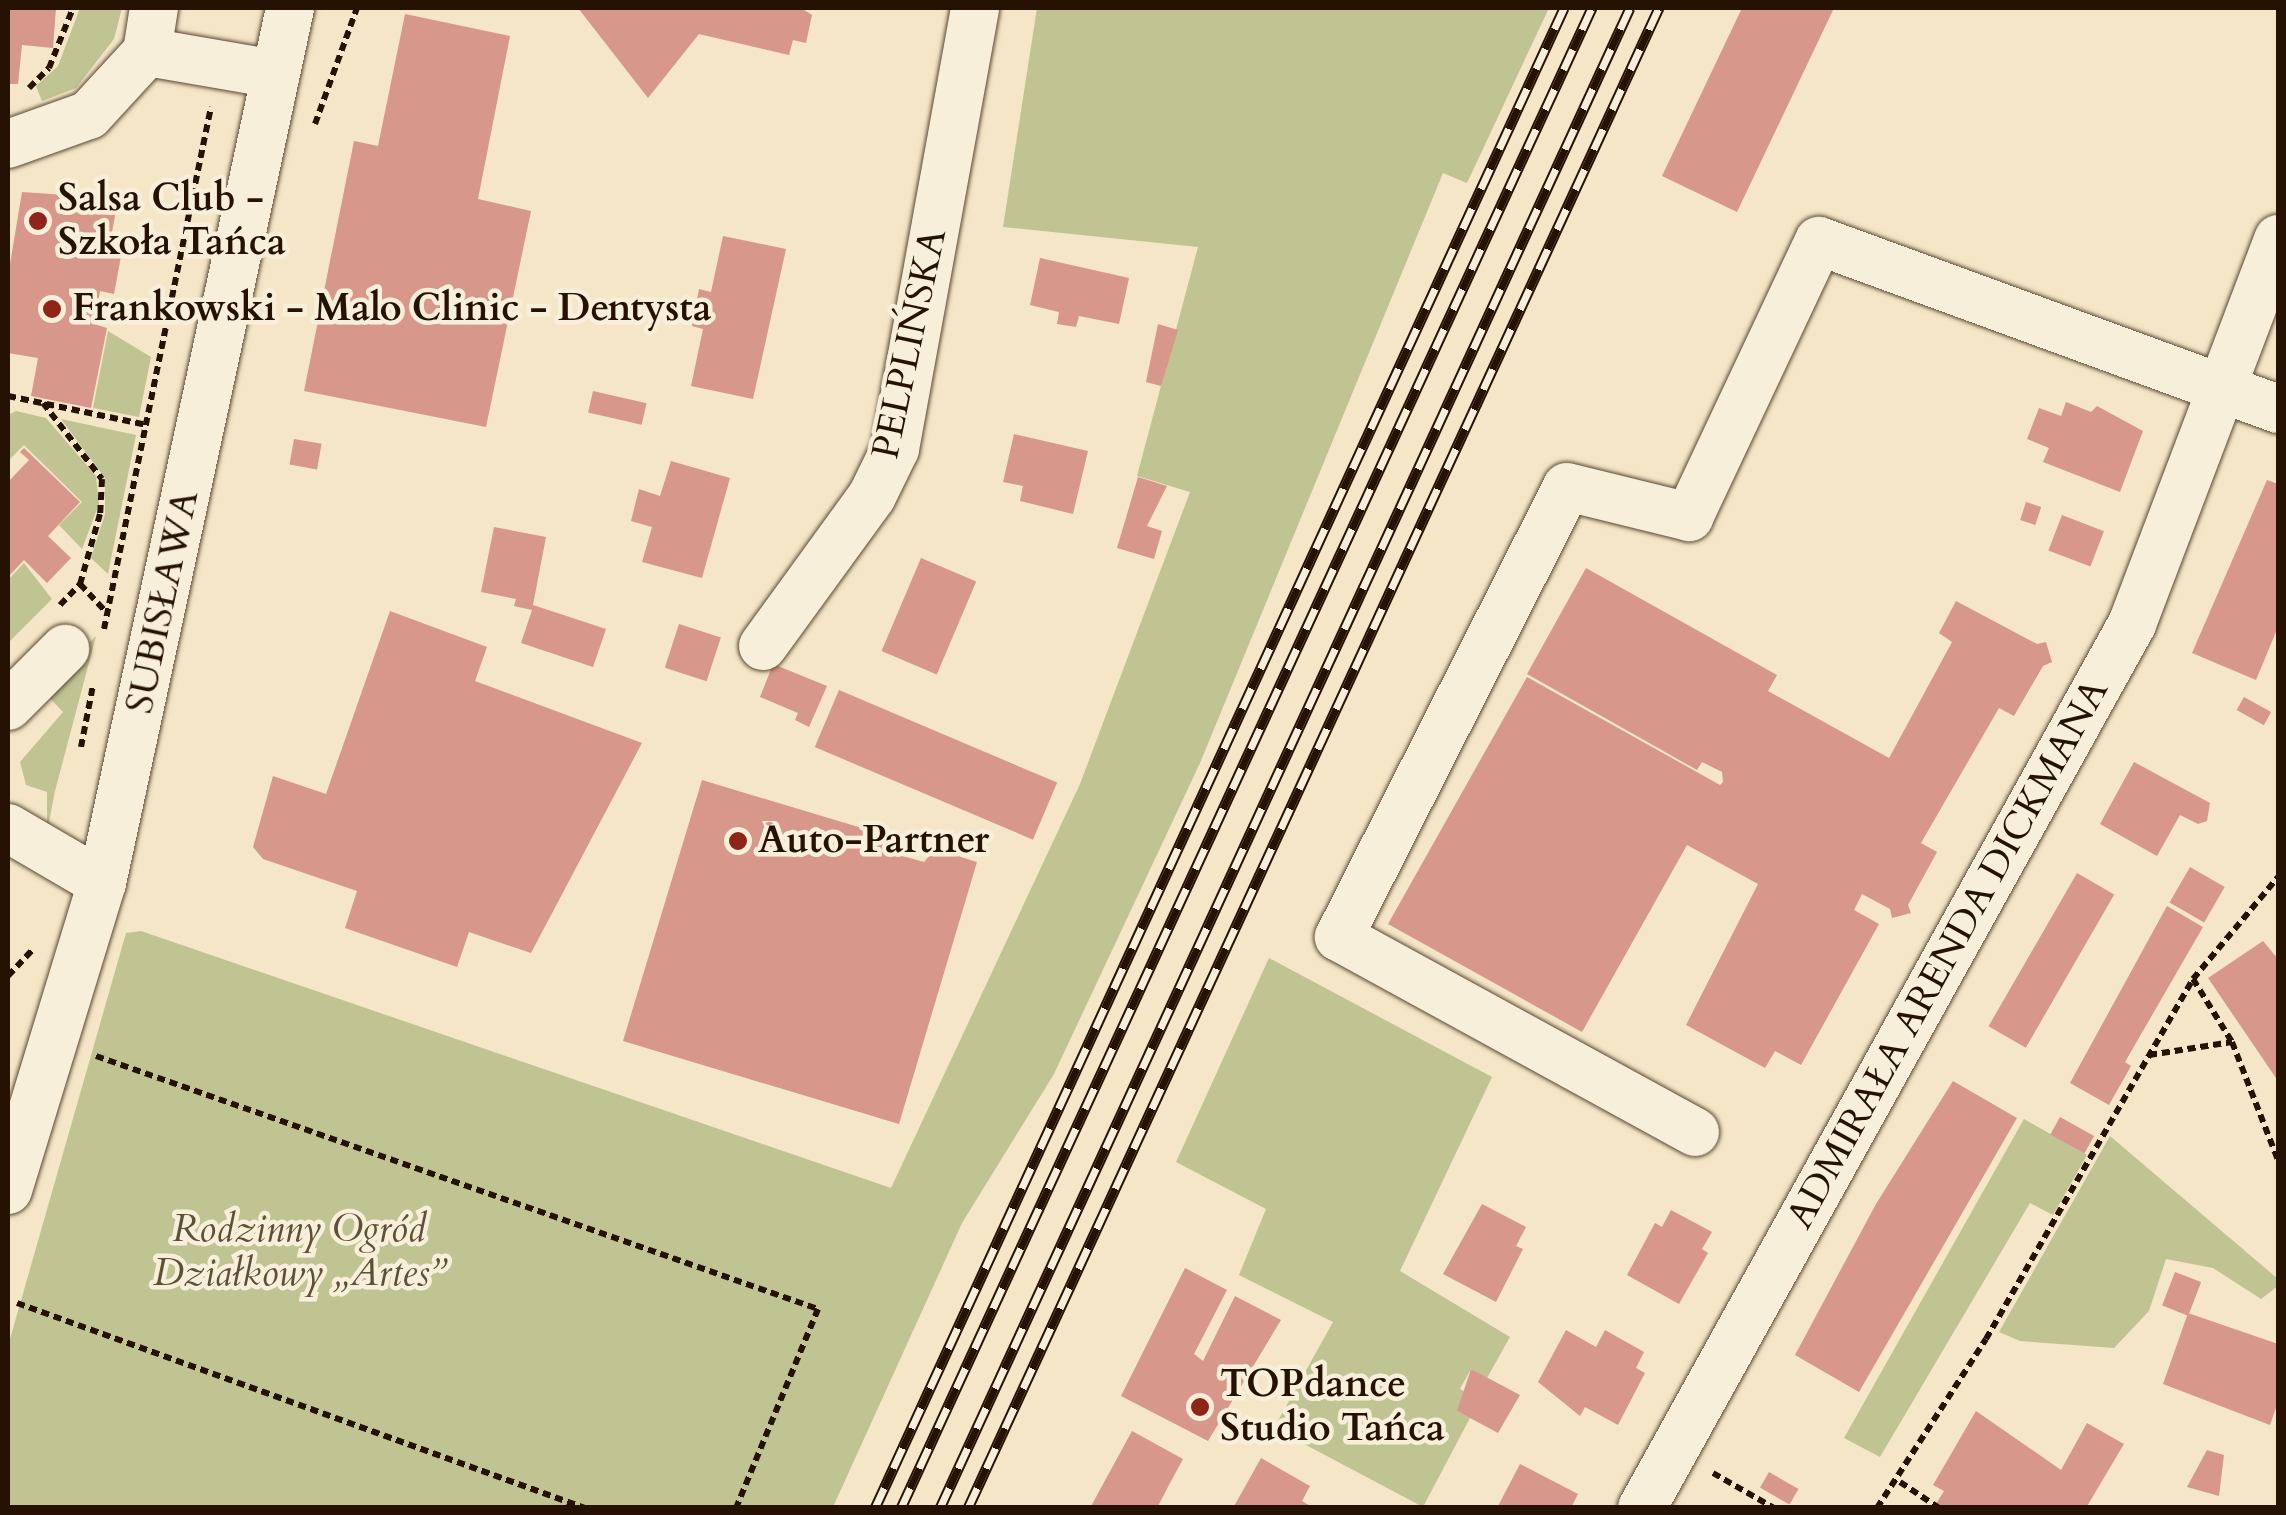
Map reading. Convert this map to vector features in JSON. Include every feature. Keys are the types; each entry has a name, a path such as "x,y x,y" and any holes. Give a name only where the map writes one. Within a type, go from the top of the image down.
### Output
{"street":[{"name":"SUBISŁAWA","path":"8,1190 102,883 290,8"},
{"name":"PELPLIŃSKA","path":"763,646 872,496 895,448 975,8"},
{"path":"8,144 89,115 151,30 275,74"},
{"name":"ADMIRAŁA ARENDA DICKMANA","path":"1642,1508 2132,624 2226,388 2278,239"},
{"path":"1695,1132 1338,937 1568,488 1689,517 1819,241 2278,409"},
{"path":"8,706 87,655"},
{"path":"8,828 102,883"}],"path":[{"path":"24,94 49,68 72,8"},
{"path":"312,134 357,8"},
{"path":"78,757 87,655 107,613 214,93"},
{"path":"8,396 147,425"},
{"path":"43,403 102,480 100,514 80,584 107,613"},
{"path":"1877,1508 1900,1482 2194,980 2278,878"},
{"path":"20,987 37,932"},
{"path":"8,976 32,950"},
{"path":"2194,980 2232,1042 2278,1160"},
{"path":"2149,1055 2232,1042"},
{"path":"94,1056 818,1309 736,1508"},
{"path":"17,1303 585,1508"},
{"path":"1703,1467 1774,1508"},
{"path":"1900,1482 1939,1508"}],"green space":[{"path":"80,8 122,8 114,39 76,88 42,101 36,86 58,66"},
{"name":"Rodzinny Ogród Działkowy „Artes”","path":"1037,8 1549,8 1467,183 1443,173 1200,763 1054,1074 962,1223 833,1507 8,1507 8,1346 126,933 141,931 891,1188 1080,784 1190,492 1137,476 1198,247 1003,227"},
{"path":"108,331 151,357 139,417 93,408"},
{"path":"16,411 46,418 96,476 99,504 82,549 59,525 82,502 24,445 8,461 8,415"},
{"path":"61,419 136,435 108,574 91,558 105,514 105,478"},
{"path":"24,563 52,599 8,643 8,580"},
{"path":"96,636 47,832 47,792 26,785 20,762 63,712 42,690"},
{"path":"1269,958 1492,1077 1400,1271 1510,1337 1487,1378 1471,1369 1460,1389 1467,1393 1457,1411 1470,1418 1423,1507 1274,1428 1333,1322 1239,1275 1266,1209 1176,1162"},
{"path":"2024,1119 2087,1155 2053,1215 2030,1203 1880,1457 1844,1438"},
{"path":"2110,1136 2278,1279 2278,1286 2261,1299 2213,1268 2166,1259 2149,1311 2114,1348 2020,1341 1999,1332"}],"building":[{"path":"8,8 56,8 53,48 22,45 18,84 8,84"},
{"path":"578,8 801,8 812,15 806,43 793,40 789,55 699,34 648,98"},
{"path":"1742,8 1834,8 1737,212 1662,176"},
{"path":"405,14 510,36 478,199 531,211 486,427 304,391 354,141 378,146"},
{"name":"Frankowski - Malo Clinic - Dentysta","path":"22,192 93,197 92,206 116,211 112,232 125,235 114,294 100,291 94,324 107,328 91,408 31,396 38,358 8,353 8,276"},
{"path":"723,236 786,249 753,399 691,386 703,329 692,326 699,289 711,292"},
{"path":"1040,258 1129,278 1119,324 1079,316 1076,327 1057,324 1059,312 1030,305"},
{"path":"1158,324 1178,330 1161,386 1146,382"},
{"path":"593,391 647,403 642,425 588,412"},
{"path":"2066,402 2091,412 2097,406 2143,431 2120,492 2043,462 2049,448 2027,439 2039,408 2061,416"},
{"path":"1014,434 1088,451 1073,514 1020,501 1023,486 1003,482"},
{"path":"294,439 322,444 317,469 289,465"},
{"path":"24,448 80,502 48,536 71,558 47,583 24,560 8,577 8,482 29,460 20,452"},
{"path":"671,461 730,478 702,578 642,562 652,527 631,521 639,489 660,496"},
{"path":"1138,477 1167,486 1147,526 1162,531 1154,559 1117,548"},
{"path":"2267,480 2278,484 2278,627 2256,680 2192,653"},
{"path":"2026,502 2041,507 2035,525 2020,520"},
{"path":"2062,515 2104,531 2090,567 2048,550"},
{"path":"494,527 546,537 533,605 606,629 593,667 521,643 532,610 514,606 516,599 481,592"},
{"path":"921,558 976,581 937,674 882,651"},
{"path":"1586,568 1777,675 1768,691 1889,758 1952,642 1939,633 1956,601 2037,644 2046,642 2052,662 2043,666 2014,716 1999,708 1921,843 1937,852 1908,905 1911,913 1892,918 1890,909 1862,894 1854,910 1879,924 1801,1065 1775,1051 1765,1068 1686,1025 1758,884 1687,845 1582,1032 1388,924 1527,677 1720,785 1723,782 1722,772 1702,762 1697,770 1527,674"},
{"path":"390,611 487,647 475,681 642,743 531,953 469,932 457,967 345,928 357,891 263,859 253,847 273,776 326,794"},
{"path":"679,624 721,638 707,681 665,668"},
{"path":"773,664 827,686 809,727 795,720 798,713 760,697"},
{"path":"839,690 1057,783 1033,840 815,747"},
{"path":"2244,697 2271,712 2264,725 2237,710"},
{"path":"2134,762 2210,803 2207,821 2198,824 2180,815 2157,856 2100,824"},
{"path":"702,780 895,838 899,855 924,862 935,849 977,862 899,1124 623,1041"},
{"path":"2190,867 2225,887 2204,923 2170,903"},
{"path":"2077,873 2114,895 2026,1048 1989,1026"},
{"path":"2167,906 2203,927 2125,1062 2131,1066 2109,1105 2070,1083"},
{"path":"2263,941 2278,959 2278,1081 2208,978"},
{"path":"1953,1081 2017,1118 1859,1392 1795,1355 1876,1204"},
{"path":"2060,1117 2094,1136 2084,1153 2050,1134"},
{"path":"1482,1204 1526,1227 1516,1246 1523,1249 1496,1302 1443,1274"},
{"path":"1671,1210 1712,1232 1702,1249 1708,1253 1679,1304 1627,1275 1655,1223 1662,1227"},
{"path":"1185,1268 1227,1290 1194,1354 1203,1361 1235,1296 1281,1320 1208,1441 1121,1396"},
{"path":"2175,1272 2201,1282 2188,1316 2162,1306"},
{"path":"2188,1313 2278,1344 2278,1402 2270,1425 2163,1384"},
{"path":"1566,1330 1596,1347 1605,1330 1644,1352 1636,1368 1645,1373 1618,1425 1585,1407 1580,1416 1538,1382"},
{"path":"1471,1369 1520,1395 1498,1433 1457,1411"},
{"path":"1976,1411 2061,1470 2087,1423 2124,1444 2086,1508 1941,1508 1936,1504 1944,1491 1933,1485"},
{"path":"1132,1431 1183,1459 1157,1508 1090,1508"},
{"path":"2207,1450 2224,1455 2219,1496 2187,1487"},
{"path":"1261,1458 1310,1486 1302,1501 1314,1508 1233,1508"},
{"path":"1520,1464 1578,1494 1571,1508 1497,1508"},
{"path":"1769,1472 1798,1489 1789,1505 1760,1488"}],"railway":[{"path":"875,1508 1564,8"},
{"path":"901,1508 1592,8"},
{"path":"940,1508 1630,8"},
{"path":"968,1508 1659,8"}],"place":[{"name":"Salsa Club - Szkoła Tańca","path":"38,221"},
{"name":"Frankowski - Malo Clinic - Dentysta","path":"52,309"},
{"name":"Auto-Partner","path":"738,841"},
{"name":"TOPdance Studio Tańca","path":"1200,1407"}]}
